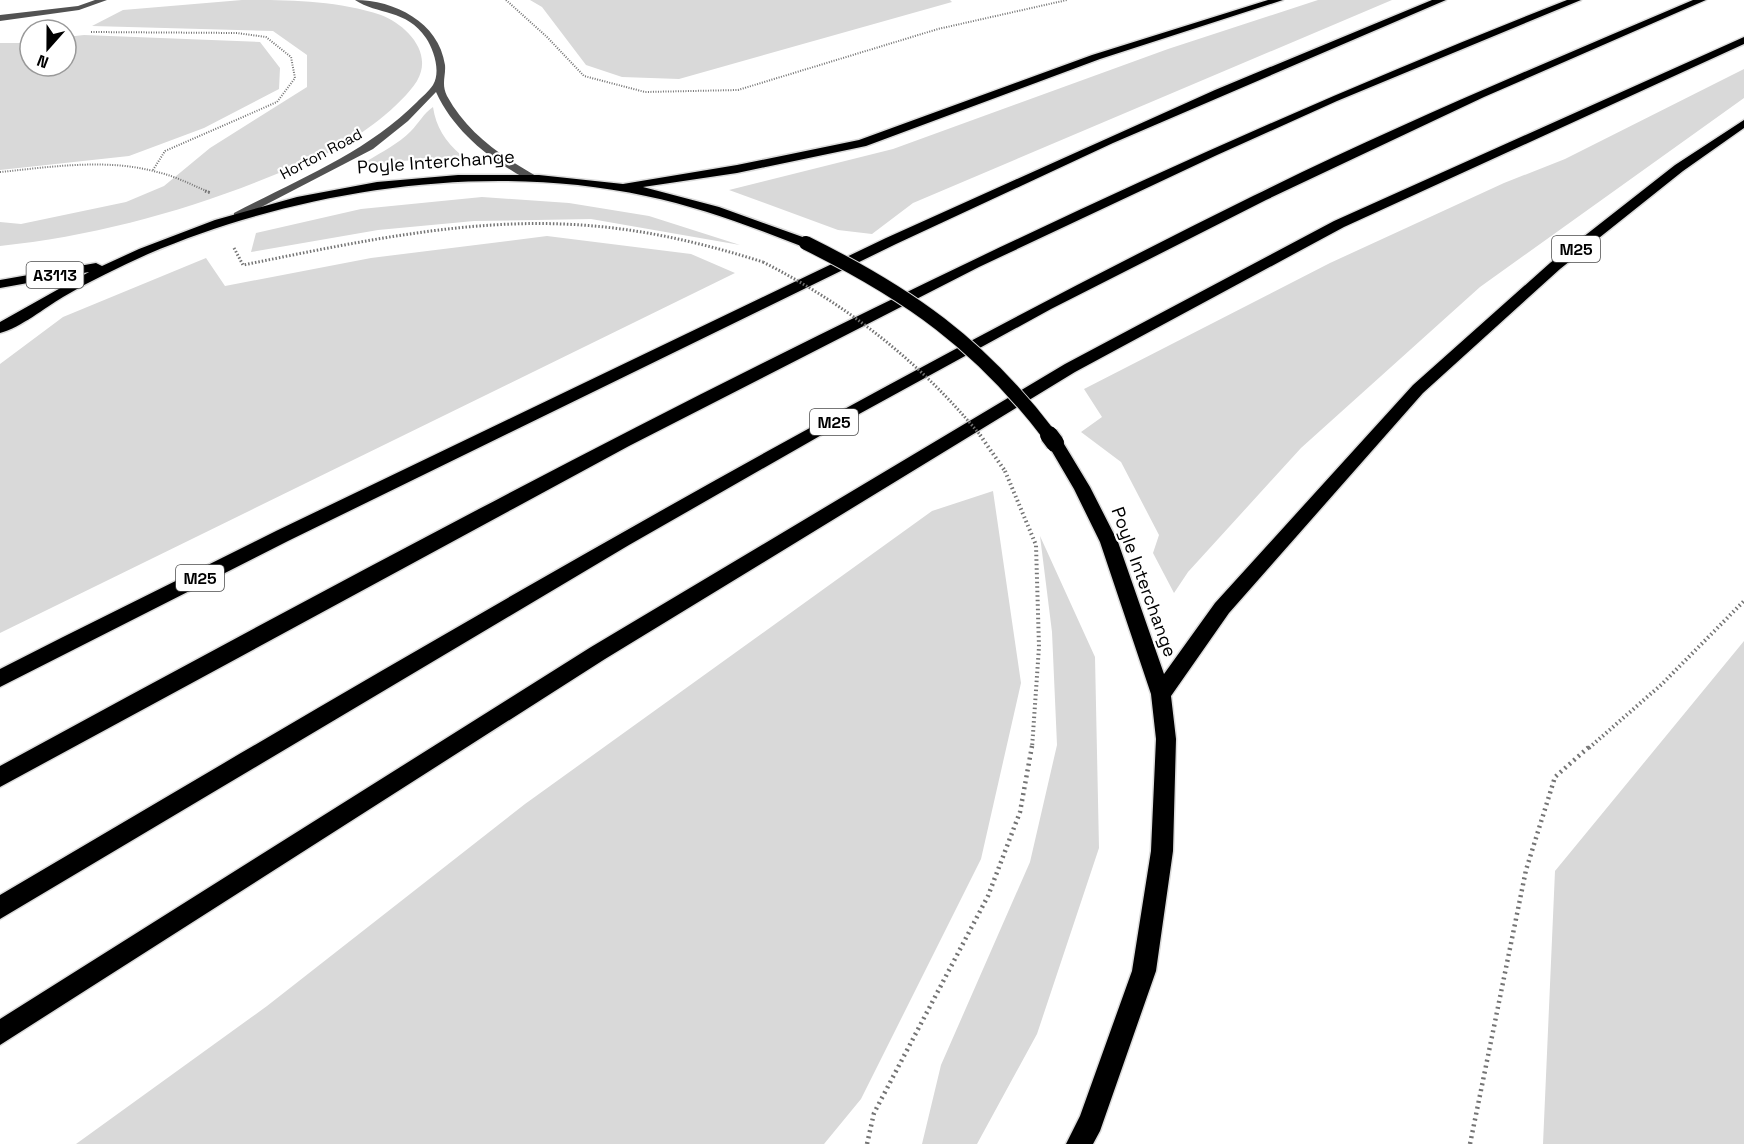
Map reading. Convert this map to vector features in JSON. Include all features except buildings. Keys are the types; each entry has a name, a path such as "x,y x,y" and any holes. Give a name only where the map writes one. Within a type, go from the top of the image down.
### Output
{"highway":[{"path":"620,187 737,169 862,142 1096,57 1278,0"},
{"name":"M25","path":"0,679 421,469 906,236 1134,129 1306,54 1441,0"},
{"path":"0,777 316,602 777,362 1094,206 1256,132 1576,0"},
{"name":"M25","path":"0,908 405,666 995,333 1305,176 1410,126 1586,47 1701,0"},
{"path":"0,1033 598,653 1070,368 1339,224 1744,40"},
{"name":"M25","path":"1161,694 1222,608 1418,388 1555,266 1679,168 1744,123"},
{"name":"Poyle Interchange","path":"0,328 111,265 237,215 286,202 395,184 532,178 620,187 741,218 806,243 890,285 967,342 1006,381 1055,443 1082,487 1109,542 1161,694 1166,739 1162,851 1144,971 1091,1122 1079,1144"},
{"name":"A3113","path":"0,284 111,265"}],"street":[{"path":"0,18 79,8 103,0"},
{"path":"359,0 388,8 411,18 426,30 436,47 441,66 438,85 449,106 478,144 532,178"},
{"name":"Horton Road","path":"237,215 369,147 405,119 438,85"}],"path":[{"path":"506,0 547,37 584,76 645,92 738,90 938,29 1067,0"},
{"path":"84,31 147,34 237,33 266,37 291,57 295,78 277,102 165,151 153,170"},
{"path":"0,172 75,166 124,166 153,170 212,193"},
{"path":"232,245 243,265 382,237 518,224 614,228 714,246 763,262 790,275 906,354 980,433 1005,471 1036,545 1039,647 1035,731 1020,812 988,896 874,1113 867,1144"},
{"path":"1470,1144 1526,870 1555,777 1662,684 1744,601"}],"shaded area":[{"path":"242,0 294,1 347,6 390,19 407,32 419,50 422,60 417,81 391,110 367,129 321,156 211,199 142,220 72,236 0,246 0,222 21,224 126,202 164,186 210,148 307,87 307,55 273,31 92,26 123,10"},
{"path":"530,0 950,0 952,2 679,79 622,77 586,65 542,7"},
{"path":"1318,0 1392,0 913,203 872,234 838,230 729,190 893,149 1168,49"},
{"path":"78,36 260,42 280,68 279,89 204,128 129,156 0,170 0,43 18,43 18,78 78,78"},
{"path":"1744,69 1744,98 1480,287 1301,448 1188,572 1174,593 1153,553 1159,535 1121,462 1081,432 1102,417 1084,389 1330,263 1504,183 1565,159"},
{"path":"433,107 442,133 461,155 458,158 400,161 365,167 367,161 406,136"},
{"path":"482,197 569,203 649,216 740,245 591,219 474,221 378,230 251,252 256,233 361,209"},
{"path":"547,236 691,254 735,273 0,633 0,364 63,317 206,258 225,286 371,258"},
{"path":"993,491 1021,683 981,859 861,1099 824,1144 76,1144 267,1006 525,804 932,511"},
{"path":"1040,536 1095,657 1099,848 1037,1034 977,1144 922,1144 941,1065 1030,862 1057,745 1052,632"},
{"path":"1744,641 1744,1144 1543,1144 1555,871"}]}
